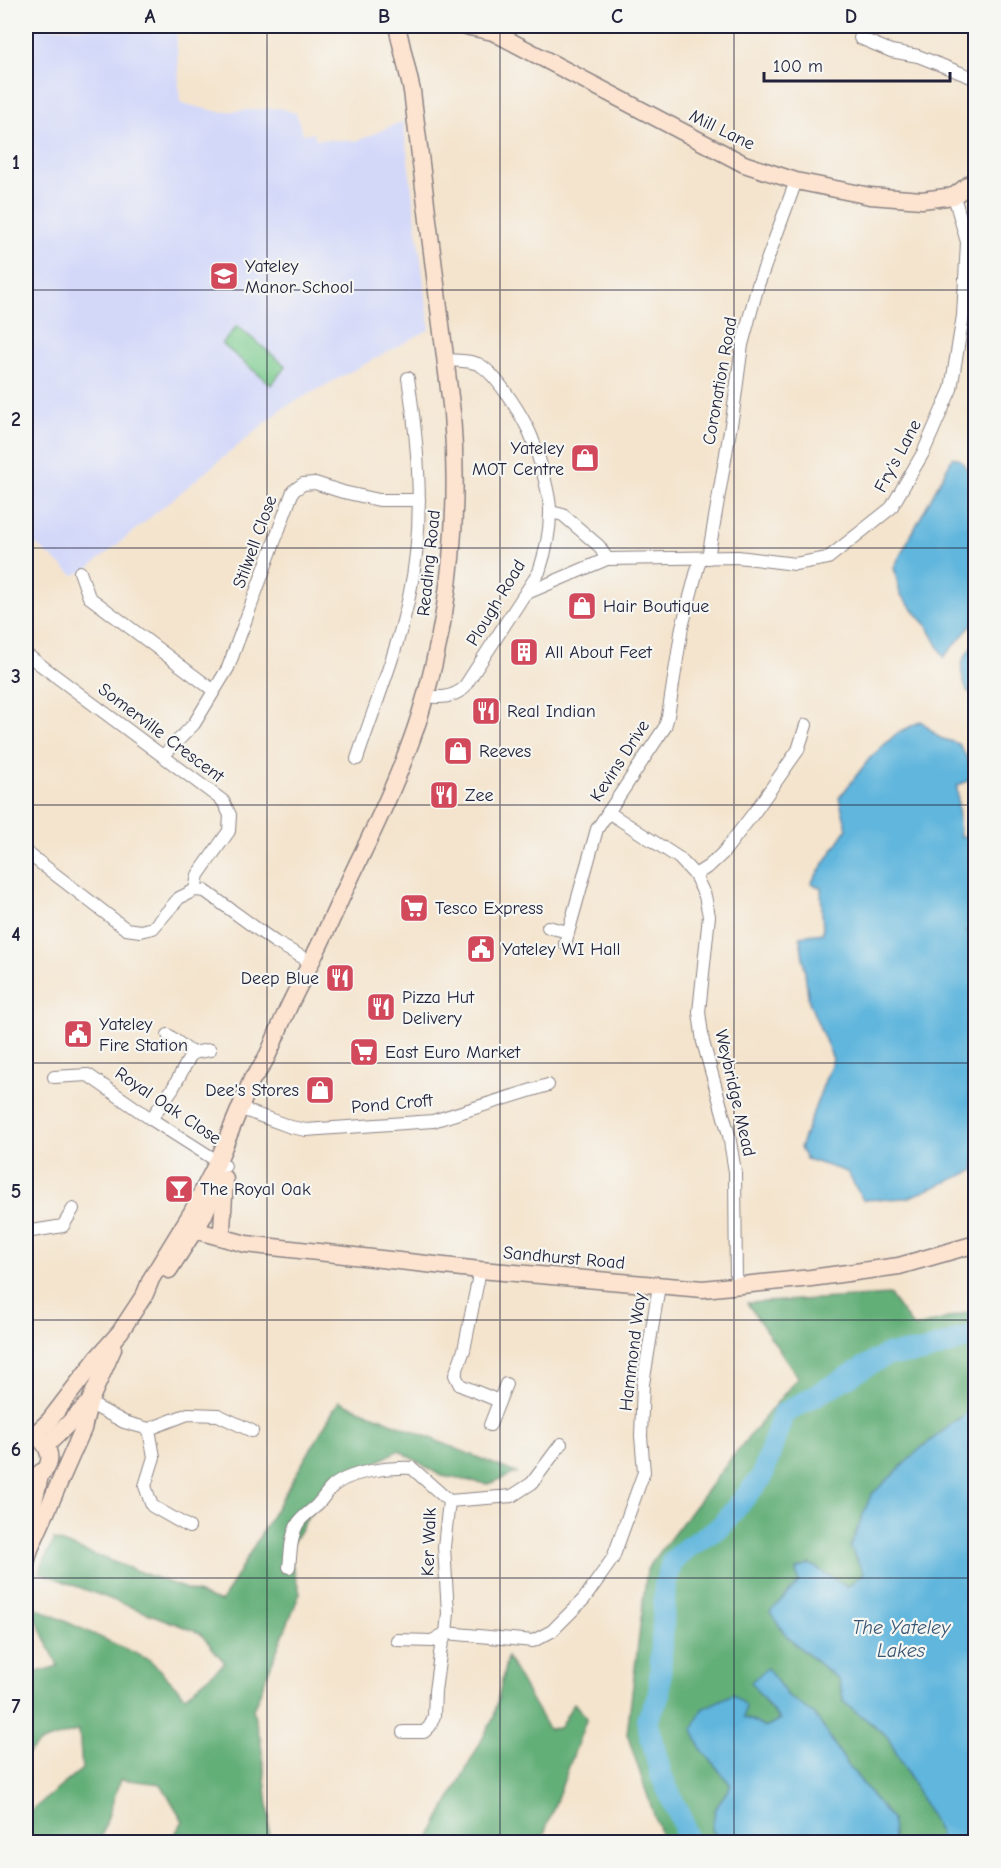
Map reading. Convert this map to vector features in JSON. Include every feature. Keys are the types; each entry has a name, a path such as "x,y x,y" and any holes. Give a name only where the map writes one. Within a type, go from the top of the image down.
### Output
{"main road":[{"name":"Mill Lane","path":"465,26 493,32 744,164 796,181 870,196 922,200 954,196"},
{"name":"Reading Road","path":"36,1439 98,1357 120,1332 145,1294 159,1284 193,1222 222,1164 244,1110 261,1082 260,1071 285,1015 393,787 425,696 443,622 452,549 455,505 454,446 446,360 412,91 401,27"},
{"path":"954,196 975,178"},
{"path":"222,1164 224,1234"},
{"name":"Sandhurst Road","path":"193,1222 246,1244 480,1270 704,1290 899,1266 975,1244"},
{"name":"Reading Road","path":"26,1563 83,1429 89,1403 120,1332"},
{"name":"Reading Road","path":"36,1439 89,1403"},
{"path":"26,1535 34,1474 47,1466 50,1458 36,1439"}],"street":[{"path":"860,38 891,51 918,56 975,79"},
{"name":"Coronation Road","path":"704,559 733,413 742,345 758,285 796,181"},
{"name":"Fry's Lane","path":"527,593 607,559 738,557 795,564 828,558 891,508 923,453 951,389 963,316 967,242 954,196"},
{"name":"Plough Road","path":"425,696 446,698 463,689 539,572 545,553 551,512 529,430 506,392 478,364 446,360"},
{"path":"357,759 400,631 409,596 417,542 419,500 415,424 408,378"},
{"name":"Stilwell Close","path":"163,756 194,724 228,668 293,491 303,484 315,483 379,500 419,500"},
{"path":"551,512 563,515 599,546 607,559"},
{"name":"Kevins Drive","path":"548,927 566,938 597,829 665,727 682,627 704,559"},
{"path":"80,572 89,597 213,690"},
{"name":"Somerville Crescent","path":"26,654 223,801 230,815 229,831 198,875 195,890"},
{"path":"695,875 723,853 756,810 798,750 806,725"},
{"name":"Weybridge Mead","path":"608,812 679,858 695,875 705,896 709,916 699,1012 703,1042 729,1136 735,1172 736,1287"},
{"path":"26,852 126,929 140,931 153,928 179,898 195,890 205,891 275,942 311,962"},
{"path":"168,1035 192,1053 210,1050"},
{"path":"151,1119 173,1088 192,1053"},
{"name":"Royal Oak Close","path":"54,1077 88,1075 222,1164"},
{"name":"Pond Croft","path":"244,1110 306,1130 433,1121 548,1085"},
{"path":"26,1232 63,1226 73,1209"},
{"path":"480,1270 464,1350 455,1375 460,1385 499,1401"},
{"name":"Hammond Way","path":"397,1640 432,1641 446,1633 533,1641 552,1631 584,1599 614,1558 644,1472 641,1436 643,1384 659,1286"},
{"path":"490,1425 506,1384"},
{"path":"89,1403 124,1422 149,1429 188,1414 218,1415 252,1431"},
{"path":"149,1429 154,1457 145,1486 152,1506 189,1527"},
{"path":"449,1501 513,1496 531,1483 561,1444"},
{"name":"Ker Walk","path":"289,1567 292,1537 297,1525 322,1501 332,1487 346,1479 395,1467 412,1468 449,1501 444,1547 448,1612 435,1691 434,1716 430,1726 424,1732 403,1732"}],"shaded area":[{"name":"Yateley Manor School","path":"176,27 180,103 220,112 279,108 296,113 303,134 314,133 316,139 357,141 403,121 430,329 285,407 85,571 73,575 26,536 26,28"}],"green space":[{"path":"237,326 286,366 271,385 222,344"},
{"path":"890,1295 914,1328 975,1310 975,1406 920,1449 864,1573 847,1587 810,1564 796,1570 799,1582 788,1638 839,1680 844,1702 887,1736 940,1833 938,1842 893,1842 892,1820 847,1764 815,1715 788,1696 767,1669 765,1703 780,1720 765,1727 743,1717 700,1747 731,1785 715,1810 723,1842 663,1842 627,1734 647,1569 733,1456 798,1377 747,1303"},
{"path":"339,1401 516,1473 488,1484 441,1476 399,1450 363,1470 329,1483 288,1550 300,1593 253,1710 261,1742 269,1814 269,1842 170,1842 183,1821 161,1784 120,1779 100,1842 26,1842 26,1815 82,1769 79,1730 41,1742 26,1755 26,1675 58,1666 30,1605 150,1660 185,1696 225,1663 200,1633 39,1572 54,1540 221,1602"},
{"path":"507,1657 548,1729 559,1728 574,1703 587,1718 541,1842 427,1842 494,1717"}],"water":[{"path":"953,457 961,460 975,482 976,620 944,657 928,627 900,594 894,567"},
{"path":"975,642 975,695 967,691 962,676 962,665 966,654"},
{"path":"921,721 940,738 959,744 975,772 975,777 957,786 960,836 976,837 975,927 966,931 976,936 975,1170 908,1198 863,1200 847,1172 806,1159 800,1148 833,1059 809,1002 800,936 823,933 821,888 811,883 847,829 839,798 870,758 896,734"},
{"name":"The Yateley Lakes","path":"975,1406 975,1842 938,1842 940,1833 887,1736 844,1702 839,1680 788,1638 770,1612 799,1582 796,1570 810,1564 847,1587 864,1573 850,1547 871,1495 920,1449"},
{"path":"767,1668 788,1696 815,1715 847,1764 892,1820 893,1842 723,1842 712,1830 715,1810 731,1785 700,1747 693,1729 702,1709 733,1694 746,1706 744,1717 765,1727 780,1720 751,1682"}],"waterway":[{"path":"687,1842 683,1823 661,1775 647,1720 659,1696 665,1585 672,1562 687,1548 720,1527 762,1477 783,1414 886,1355 923,1352 976,1335"}],"place":[{"name":"Yateley Manor School","path":"224,276"},
{"name":"Yateley MOT Centre","path":"585,458"},
{"name":"Hair Boutique","path":"582,606"},
{"name":"All About Feet","path":"524,652"},
{"name":"Real Indian","path":"486,711"},
{"name":"Reeves","path":"458,751"},
{"name":"Zee","path":"444,795"},
{"name":"Tesco Express","path":"414,908"},
{"name":"Yateley WI Hall","path":"481,949"},
{"name":"Deep Blue","path":"340,978"},
{"name":"Pizza Hut Delivery","path":"381,1007"},
{"name":"Yateley Fire Station","path":"78,1034"},
{"name":"East Euro Market","path":"364,1052"},
{"name":"Dee's Stores","path":"320,1090"},
{"name":"The Royal Oak","path":"179,1189"}]}
